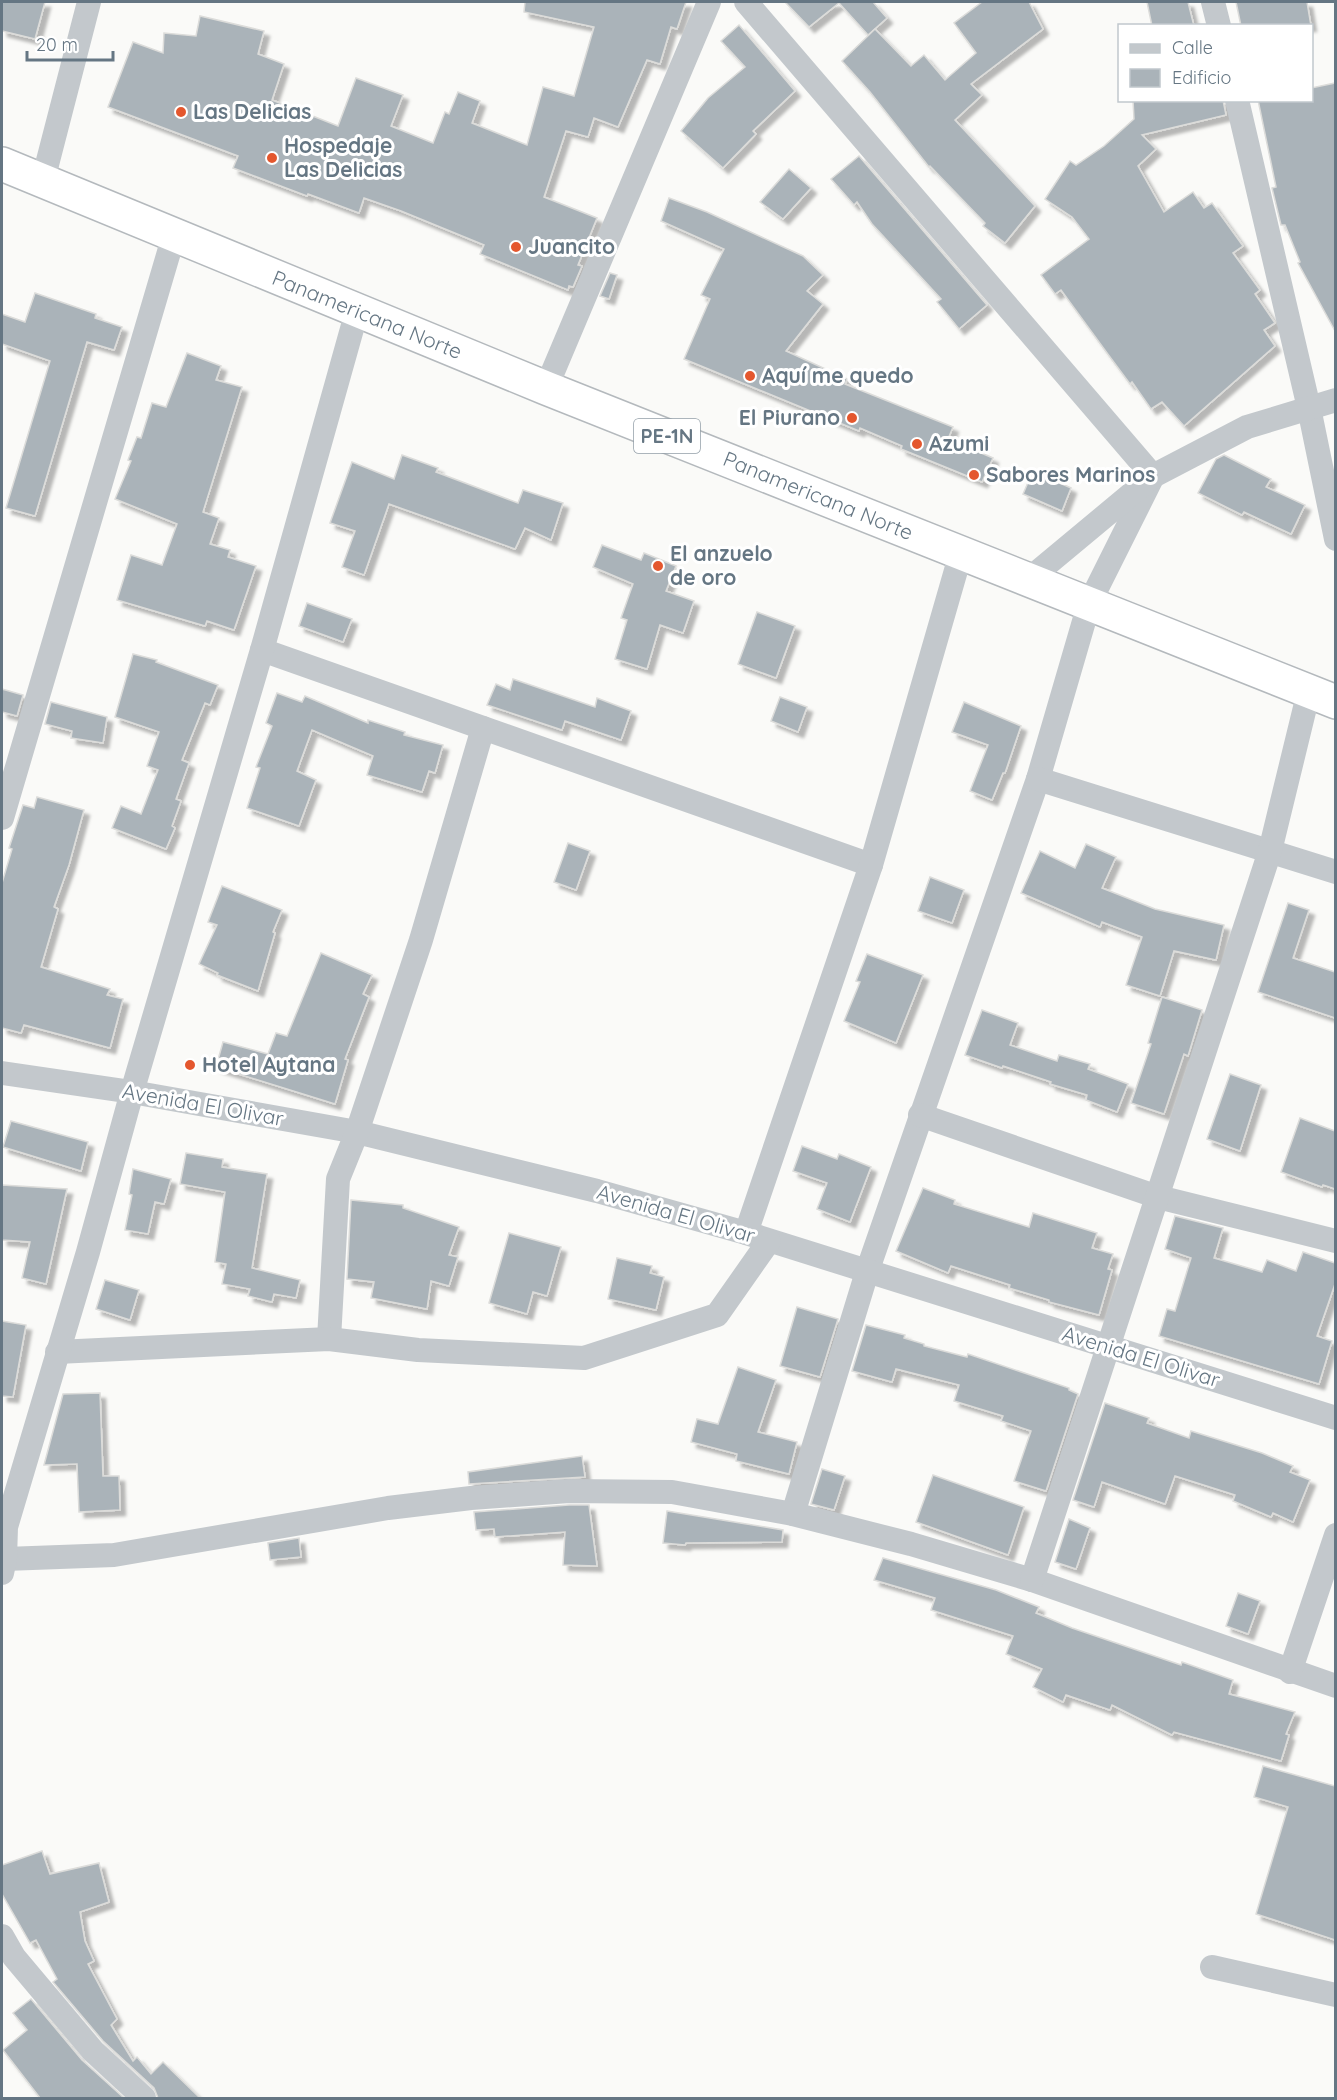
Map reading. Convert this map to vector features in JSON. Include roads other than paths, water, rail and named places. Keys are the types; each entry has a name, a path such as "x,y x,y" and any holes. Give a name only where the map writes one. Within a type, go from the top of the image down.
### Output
{"highway":[{"name":"Panamericana Norte","path":"2,164 357,311 1322,697"}],"street":[{"path":"43,180 89,2"},
{"path":"546,387 709,2"},
{"path":"746,2 1153,476"},
{"path":"1213,2 1218,24"},
{"path":"1237,102 1309,408 1335,539"},
{"path":"2,818 10,760 174,235"},
{"path":"357,311 262,650 6,1527 3,1566 114,1555 388,1508 471,1498 569,1491 672,1492 793,1514 911,1544 1032,1580 1335,1686"},
{"path":"1028,580 1153,476 1247,427 1335,400"},
{"path":"793,1514 867,1272 1038,779 1089,604 1153,476"},
{"path":"746,1233 871,865 961,553"},
{"path":"262,650 871,865"},
{"path":"1032,1580 1322,697"},
{"path":"329,1340 338,1179 357,1132 421,940 483,728"},
{"path":"1038,779 1335,872"},
{"name":"Avenida El Olivar","path":"2,1073 132,1092 166,1100 357,1132 597,1191 746,1233 1335,1418"},
{"path":"920,1115 1158,1197 1335,1241"},
{"path":"57,1352 329,1340 418,1350 584,1358 717,1315 769,1241"},
{"path":"1290,1672 1335,1534"},
{"path":"2,1936 14,1957 93,2051 144,2098"},
{"path":"1212,1967 1335,1995"}],"place":[{"name":"Las Delicias","path":"181,112"},
{"name":"Hospedaje Las Delicias","path":"272,158"},
{"name":"Juancito","path":"516,247"},
{"name":"Aquí me quedo","path":"750,376"},
{"name":"El Piurano","path":"852,418"},
{"name":"Azumi","path":"917,444"},
{"name":"Sabores Marinos","path":"974,475"},
{"name":"El anzuelo de oro","path":"658,566"},
{"name":"Hotel Aytana","path":"190,1065"}]}
